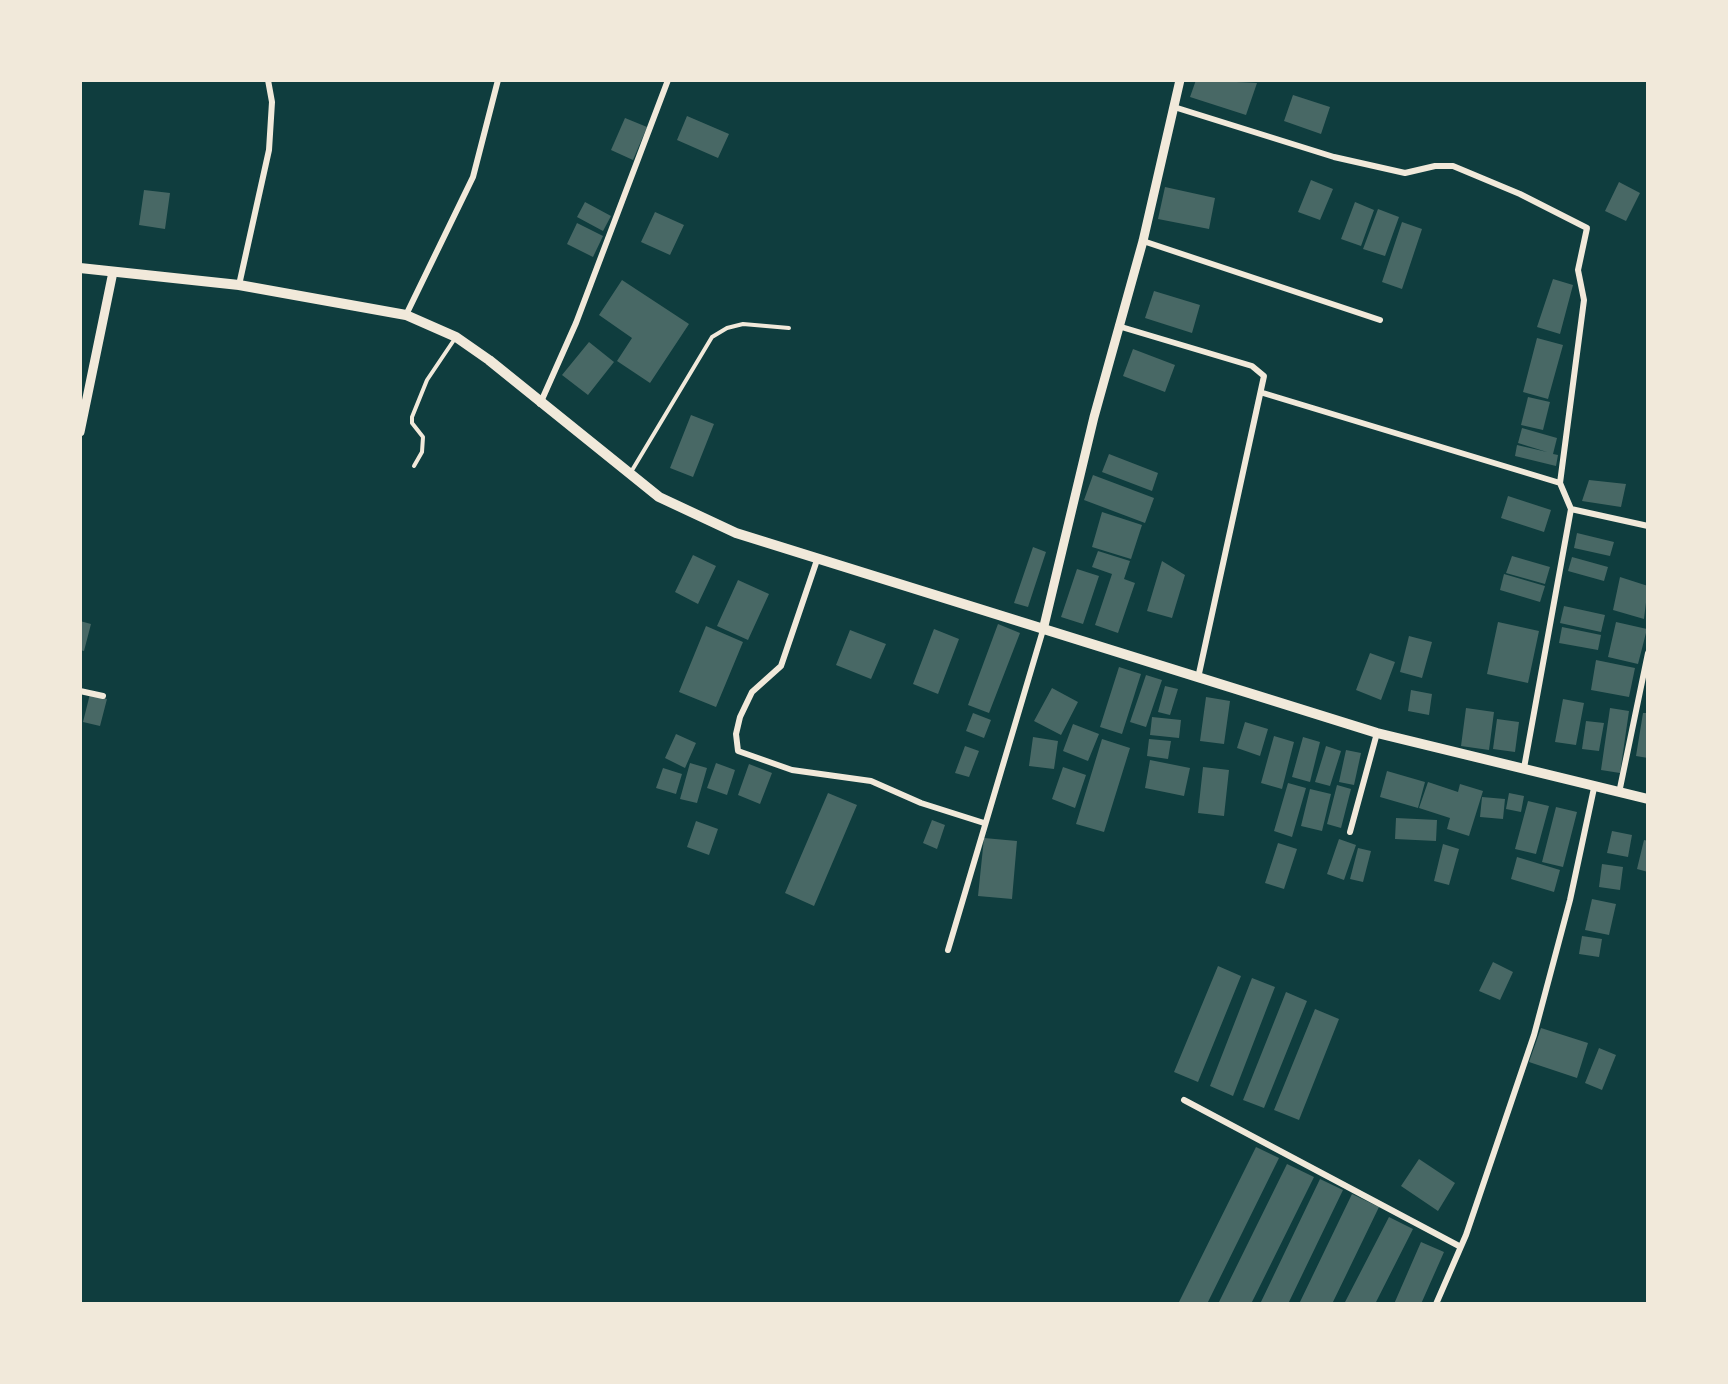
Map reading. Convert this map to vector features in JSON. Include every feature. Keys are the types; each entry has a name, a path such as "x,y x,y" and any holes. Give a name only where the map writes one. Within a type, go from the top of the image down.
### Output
{"main road":[{"path":"80,268 239,285 406,315 456,338 629,476 688,512 817,560 1377,733 1648,800"}],"street":[{"path":"239,285 269,150 272,102 268,80"},
{"path":"406,315 473,178 498,80"},
{"path":"540,404 576,324 668,80"},
{"path":"948,950 1043,630 1118,326 1143,241 1180,80"},
{"path":"1173,107 1334,157 1405,173 1453,166 1586,227 1578,270 1584,300 1560,483 1571,509 1524,771"},
{"path":"1143,241 1380,320"},
{"path":"80,432 113,272"},
{"path":"1118,326 1258,368 1264,376 1198,679"},
{"path":"1263,393 1560,483"},
{"path":"1571,509 1648,526"},
{"path":"817,560 782,666 752,692 740,717 738,751 792,770 871,781 922,803 984,822"},
{"path":"1619,794 1648,653"},
{"path":"80,691 103,696"},
{"path":"1350,832 1377,733"},
{"path":"1436,1304 1466,1234 1534,1035 1570,900 1594,788"},
{"path":"1184,1100 1458,1246"}],"lane":[{"path":"629,476 712,337 743,324 790,328"},
{"path":"414,466 422,452 423,437 412,423 412,416 427,380 456,338"}],"building":[{"path":"1196,80 1257,83 1246,115 1190,97"},
{"path":"1293,95 1330,107 1321,134 1284,121"},
{"path":"687,116 729,134 718,158 677,140"},
{"path":"625,118 647,127 633,160 611,150"},
{"path":"1311,180 1333,189 1320,220 1298,212"},
{"path":"1619,182 1640,193 1626,221 1605,211"},
{"path":"1165,187 1215,198 1209,229 1158,219"},
{"path":"144,190 170,193 165,229 139,225"},
{"path":"585,202 611,216 603,231 577,217"},
{"path":"1355,202 1374,210 1361,246 1341,239"},
{"path":"1378,209 1399,217 1385,256 1363,249"},
{"path":"655,212 684,225 670,255 641,242"},
{"path":"1402,222 1422,229 1402,289 1382,282"},
{"path":"577,223 603,236 593,257 567,244"},
{"path":"1553,279 1573,285 1560,334 1537,327"},
{"path":"622,280 689,324 650,383 617,361 632,338 599,315"},
{"path":"1154,291 1200,305 1192,333 1145,318"},
{"path":"1537,338 1563,345 1548,399 1523,392"},
{"path":"589,342 614,362 588,395 562,375"},
{"path":"1133,349 1175,365 1165,392 1123,376"},
{"path":"1528,397 1550,402 1543,430 1521,425"},
{"path":"691,415 714,424 693,477 670,468"},
{"path":"1522,428 1557,438 1553,454 1558,455 1556,466 1515,456 1517,445 1547,452 1518,443"},
{"path":"1109,454 1158,473 1152,491 1102,472"},
{"path":"1093,475 1154,498 1145,523 1084,500"},
{"path":"1589,480 1626,484 1621,507 1582,501"},
{"path":"1508,496 1551,510 1544,532 1501,518"},
{"path":"1102,512 1142,525 1131,559 1092,547"},
{"path":"1577,533 1614,542 1610,556 1574,548"},
{"path":"1033,547 1046,552 1028,607 1014,603"},
{"path":"1098,551 1130,561 1124,579 1135,583 1118,633 1095,625 1112,574 1092,567"},
{"path":"693,555 716,566 698,604 675,592"},
{"path":"1512,556 1550,567 1545,584 1506,573"},
{"path":"1572,557 1608,567 1604,581 1568,571"},
{"path":"1162,561 1185,575 1172,618 1147,611"},
{"path":"1077,569 1099,576 1083,624 1061,617"},
{"path":"1504,574 1545,586 1540,602 1500,590"},
{"path":"1620,577 1648,586 1644,619 1613,610"},
{"path":"738,580 769,594 748,640 717,626"},
{"path":"1564,606 1605,615 1601,632 1560,623"},
{"path":"80,621 91,624 84,651 80,650"},
{"path":"1498,622 1539,631 1528,683 1487,674"},
{"path":"1616,622 1647,629 1638,664 1608,657"},
{"path":"998,624 1020,633 989,713 968,705"},
{"path":"706,626 743,642 716,707 679,692"},
{"path":"1562,627 1601,635 1598,650 1559,643"},
{"path":"934,629 959,639 938,694 913,684"},
{"path":"850,630 886,644 871,679 836,665"},
{"path":"1409,636 1432,642 1422,678 1400,672"},
{"path":"1370,653 1395,662 1381,700 1356,690"},
{"path":"1596,660 1635,668 1629,697 1591,690"},
{"path":"1119,667 1141,674 1122,734 1100,727"},
{"path":"1146,675 1162,680 1146,727 1130,722"},
{"path":"1165,686 1178,689 1170,715 1158,712"},
{"path":"1052,688 1078,702 1061,735 1034,721"},
{"path":"1411,690 1432,694 1429,715 1408,711"},
{"path":"90,694 107,699 100,726 83,722"},
{"path":"1206,697 1230,701 1224,744 1200,741"},
{"path":"1563,699 1584,703 1576,745 1555,742"},
{"path":"1466,708 1494,712 1489,750 1461,746"},
{"path":"1610,708 1629,711 1620,773 1601,770"},
{"path":"973,713 991,720 984,738 966,731"},
{"path":"1643,713 1648,713 1648,758 1636,756"},
{"path":"1152,717 1181,720 1179,738 1150,735"},
{"path":"1497,719 1519,722 1515,752 1493,749"},
{"path":"1586,721 1604,723 1599,751 1582,749"},
{"path":"1245,722 1268,729 1260,756 1237,748"},
{"path":"1073,724 1099,734 1088,761 1063,751"},
{"path":"676,734 696,743 685,768 665,758"},
{"path":"1274,736 1294,742 1282,789 1261,783"},
{"path":"1033,737 1058,741 1054,769 1029,766"},
{"path":"1303,737 1320,742 1310,782 1292,777"},
{"path":"1102,739 1130,748 1104,832 1076,824"},
{"path":"1149,739 1171,741 1168,759 1147,756"},
{"path":"965,746 979,751 969,777 955,773"},
{"path":"1326,746 1341,751 1330,786 1315,782"},
{"path":"1346,750 1361,753 1354,785 1339,782"},
{"path":"1150,760 1190,768 1184,796 1145,788"},
{"path":"690,763 707,768 697,803 680,799"},
{"path":"716,763 735,770 727,795 707,788"},
{"path":"749,764 772,773 760,804 738,795"},
{"path":"1063,767 1086,775 1075,808 1052,799"},
{"path":"1203,767 1229,770 1224,816 1198,813"},
{"path":"663,768 682,774 676,794 656,788"},
{"path":"1387,771 1425,782 1418,808 1380,797"},
{"path":"1428,782 1458,792 1460,784 1483,791 1469,836 1447,829 1450,818 1419,808"},
{"path":"1288,783 1306,788 1292,837 1274,831"},
{"path":"1337,785 1351,789 1341,828 1327,824"},
{"path":"1310,789 1331,794 1322,831 1301,826"},
{"path":"828,793 857,805 814,906 785,893"},
{"path":"1509,793 1524,796 1521,812 1506,809"},
{"path":"1482,797 1505,799 1503,819 1480,817"},
{"path":"1528,801 1549,806 1536,854 1515,849"},
{"path":"1556,807 1577,812 1563,867 1542,862"},
{"path":"1396,818 1437,820 1436,841 1395,839"},
{"path":"932,820 945,825 937,849 923,843"},
{"path":"696,821 718,829 709,855 687,847"},
{"path":"1612,831 1632,835 1628,857 1607,853"},
{"path":"984,838 1017,841 1012,899 978,896"},
{"path":"1339,839 1356,845 1344,880 1327,874"},
{"path":"1644,840 1648,841 1648,872 1637,869"},
{"path":"1278,843 1297,849 1284,889 1265,883"},
{"path":"1443,844 1459,849 1449,885 1434,881"},
{"path":"1358,848 1371,851 1363,882 1350,879"},
{"path":"1517,857 1560,870 1554,892 1511,879"},
{"path":"1602,864 1623,867 1620,890 1599,887"},
{"path":"1592,899 1616,904 1609,935 1585,930"},
{"path":"1582,936 1602,939 1599,957 1579,954"},
{"path":"1493,962 1513,972 1500,1000 1479,991"},
{"path":"1218,966 1241,976 1198,1082 1174,1072"},
{"path":"1252,978 1275,987 1233,1096 1210,1086"},
{"path":"1286,992 1307,1001 1264,1108 1243,1100"},
{"path":"1315,1009 1339,1019 1299,1120 1274,1110"},
{"path":"1541,1028 1588,1043 1577,1078 1529,1062"},
{"path":"1599,1048 1616,1055 1602,1090 1585,1083"},
{"path":"1256,1147 1279,1158 1207,1304 1178,1304"},
{"path":"1419,1159 1455,1183 1438,1211 1401,1186"},
{"path":"1287,1164 1314,1177 1251,1304 1218,1304"},
{"path":"1320,1179 1343,1190 1288,1304 1260,1304"},
{"path":"1352,1194 1379,1207 1332,1304 1299,1304"},
{"path":"1389,1217 1413,1229 1375,1304 1344,1304"},
{"path":"1421,1242 1444,1252 1421,1304 1394,1304"}]}
